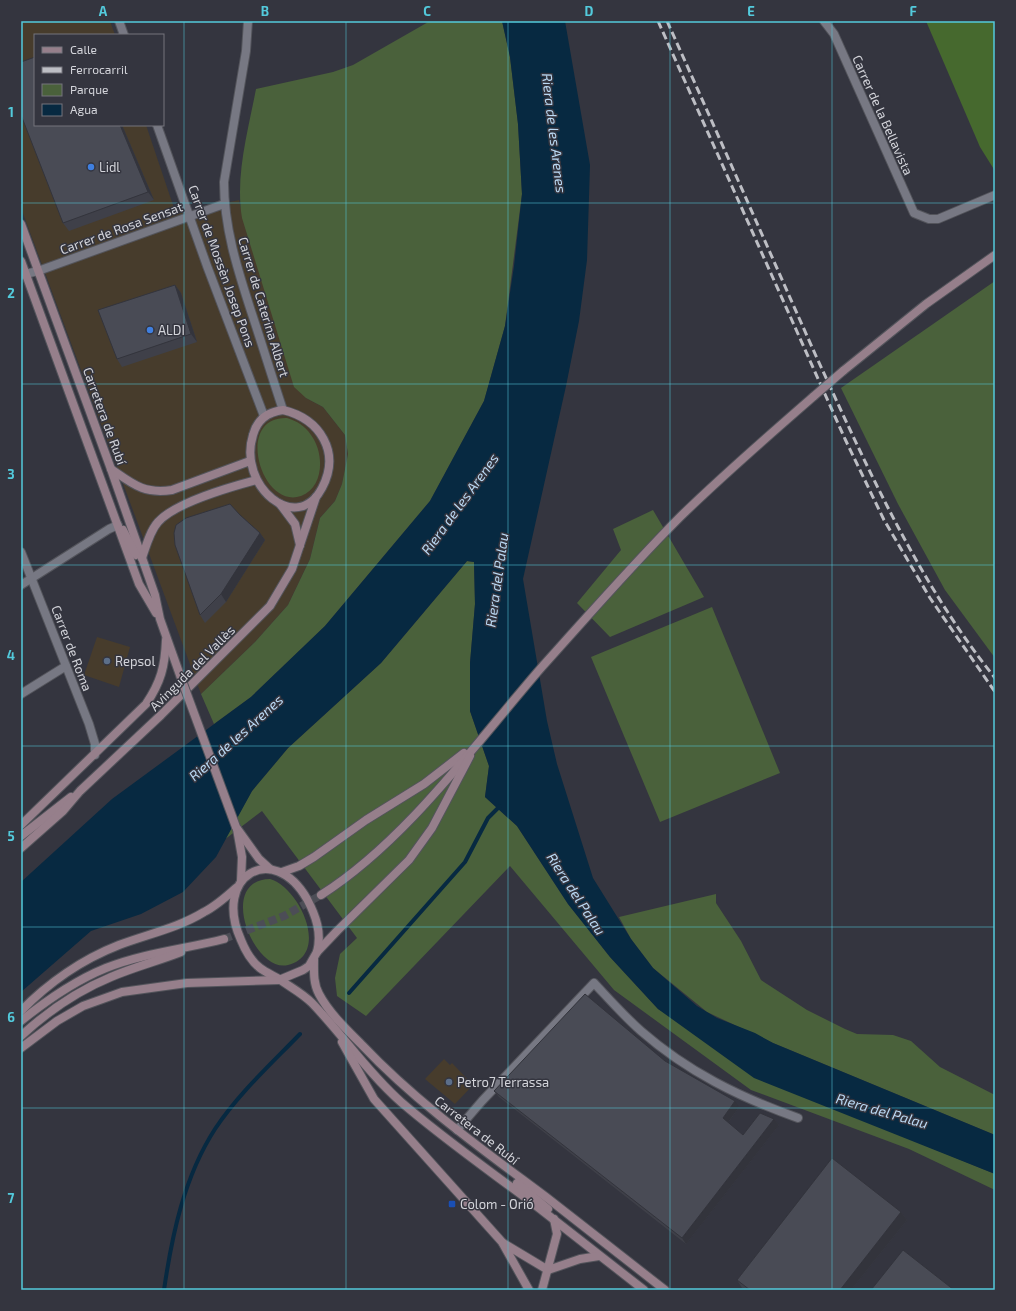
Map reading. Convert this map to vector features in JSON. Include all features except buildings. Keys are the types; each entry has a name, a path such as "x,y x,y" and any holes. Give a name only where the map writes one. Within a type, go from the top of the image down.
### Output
{"main road":[{"name":"Carretera de Rubí","path":"21,224 111,469 148,574 166,637 236,826"},
{"path":"321,895 379,850 435,792 601,601 681,517 744,457 843,371 926,304 995,255"},
{"name":"Carretera de Rubí","path":"21,261 23,275 139,584 160,619"},
{"path":"280,503 298,506 310,502 316,496 328,473 329,458 326,446 314,425 303,417 283,410 264,416 254,431 249,452 250,461 256,480 268,495 280,503 295,524 300,546"},
{"path":"111,469 142,489 163,491 172,490 250,461"},
{"path":"142,558 154,528 158,522 169,513 198,499 256,480"},
{"name":"Avinguda del Vallès","path":"21,848 63,811 80,791 166,710 265,611 277,597 289,575 316,496"},
{"path":"118,525 126,534 148,574"},
{"name":"Avinguda del Vallès","path":"21,825 146,704 156,690 162,676 166,637"},
{"path":"282,872 299,866 350,830 424,784 477,743"},
{"path":"21,1048 58,1021 83,1006 122,992 187,983 292,976 309,966 316,955 409,860 432,828 477,743"},
{"name":"Avinguda del Vallès","path":"21,836 57,807 80,791"},
{"path":"236,826 260,859 270,869"},
{"path":"236,826 242,857 241,880"},
{"path":"21,1011 53,983 82,964 119,945 165,930 193,918 216,905 236,888 241,880 254,872 270,869 282,872 295,882 302,891 315,916 320,937 316,955"},
{"path":"236,888 232,904 239,935 248,953 259,967 275,977"},
{"path":"21,1036 54,1007 112,976 224,938"},
{"path":"21,1021 44,1003 73,984 107,968 151,954 200,945"},
{"name":"Carretera de Rubí","path":"316,955 315,986 320,995 346,1028 400,1083 499,1164 665,1290"},
{"name":"Carretera de Rubí","path":"275,977 311,1002 379,1080 400,1101 432,1128 644,1290"},
{"path":"338,1034 348,1055 374,1099 502,1242 529,1290"},
{"path":"499,1164 506,1174 549,1210 556,1222 557,1234 542,1290"},
{"path":"502,1242 548,1270"},
{"path":"548,1270 580,1259 600,1256"}],"street":[{"path":"119,21 124,34"},
{"name":"Carrer de Caterina Albert","path":"248,21 246,51 224,182 224,204 236,263 283,410"},
{"name":"Carrer de la Bellavista","path":"824,21 834,34 914,213 921,217 938,219 995,195"},
{"name":"Carrer de Mossèn Josep Pons","path":"157,126 191,216 207,266 264,416"},
{"name":"Carrer de Rosa Sensat","path":"23,275 38,271 224,204"},
{"path":"21,586 109,529 118,525"},
{"name":"Carrer de Roma","path":"21,552 89,724 95,744 95,755"},
{"path":"21,694 66,666"},
{"path":"457,1130 482,1101 594,982 640,1030 683,1063 739,1096 798,1118"}],"shaded area":[{"path":"21,21 110,21 115,34 34,34 34,126 146,126 176,214 239,200 248,238 306,398 323,407 345,435 348,454 342,484 335,501 320,518 310,559 288,605 255,642 201,694 21,208"},
{"name":"Repsol","path":"97,637 130,647 119,687 84,675"},
{"name":"Petro7 Terrassa","path":"444,1059 450,1065 452,1063 473,1085 455,1104 425,1079"}],"green space":[{"path":"430,21 502,21 510,57 518,124 522,194 505,326 484,401 430,501 325,626 251,697 214,724 201,694 255,642 288,605 310,559 320,518 335,501 342,484 348,454 345,435 323,407 306,398 294,387 242,218 240,202 241,170 256,89 333,72 353,65"},
{"path":"926,21 995,21 995,171 980,147"},
{"path":"995,281 995,658 945,590 898,504 841,388"},
{"path":"287,418 303,426 311,435 318,450 320,459 320,468 315,485 301,496 287,497 274,489 265,477 259,462 258,445 261,431 271,421"},
{"path":"653,510 704,597 610,637 577,603 621,550 613,529"},
{"path":"467,561 474,562 475,604 470,663 470,711 489,766 485,797 517,826 568,904 610,957 658,1009 885,1129 995,1174 995,1190 909,1149 751,1090 614,990 510,866 366,1016 337,996 335,978 340,954 357,938 262,811 224,840 252,791 288,748 381,663"},
{"path":"712,607 780,773 660,822 591,657"},
{"path":"270,879 281,885 291,894 300,907 306,921 309,935 307,948 301,958 288,965 275,964 263,956 253,942 246,926 243,909 245,894 254,883"},
{"path":"716,894 716,903 741,941 761,980 807,1010 857,1034 893,1035 911,1041 940,1067 995,1095 995,1135 773,1043 707,1012 653,968 631,939 619,917"}],"water":[{"path":"502,21 565,21 590,165 587,260 579,321 523,579 547,721 557,764 593,878 631,939 653,968 697,1006 717,1018 755,1033 773,1043 995,1135 995,1174 754,1078 658,1009 610,957 568,904 517,826 485,797 489,766 470,711 470,663 475,604 474,562 467,561 381,663 288,748 252,791 216,857 183,892 141,914 91,931 21,992 21,882 112,799 251,697 325,626 430,501 484,401 505,326 514,266 522,194 518,124 510,57"}],"waterway":[{"path":"349,993 465,862 488,818 500,806"},
{"path":"164,1290 175,1228 187,1187 204,1147 234,1103 300,1034"}],"tunnel":[{"path":"224,939 284,916 321,895"}],"railway":[{"path":"658,21 845,439 884,520 930,598 995,692"},
{"path":"667,21 816,356 875,481 896,523 942,603 967,641 995,678"}],"place":[{"name":"Lidl","path":"91,167"},
{"name":"ALDI","path":"150,330"},
{"name":"Repsol","path":"107,661"},
{"name":"Petro7 Terrassa","path":"449,1082"},
{"name":"Colom - Orió","path":"452,1204"}],"water label":[{"name":"Riera de les Arenes","path":"554,133"},
{"name":"Riera de les Arenes","path":"460,504"},
{"name":"Riera del Palau","path":"497,580"},
{"name":"Riera de les Arenes","path":"236,738"},
{"name":"Riera del Palau","path":"576,894"},
{"name":"Riera del Palau","path":"882,1111"}]}
